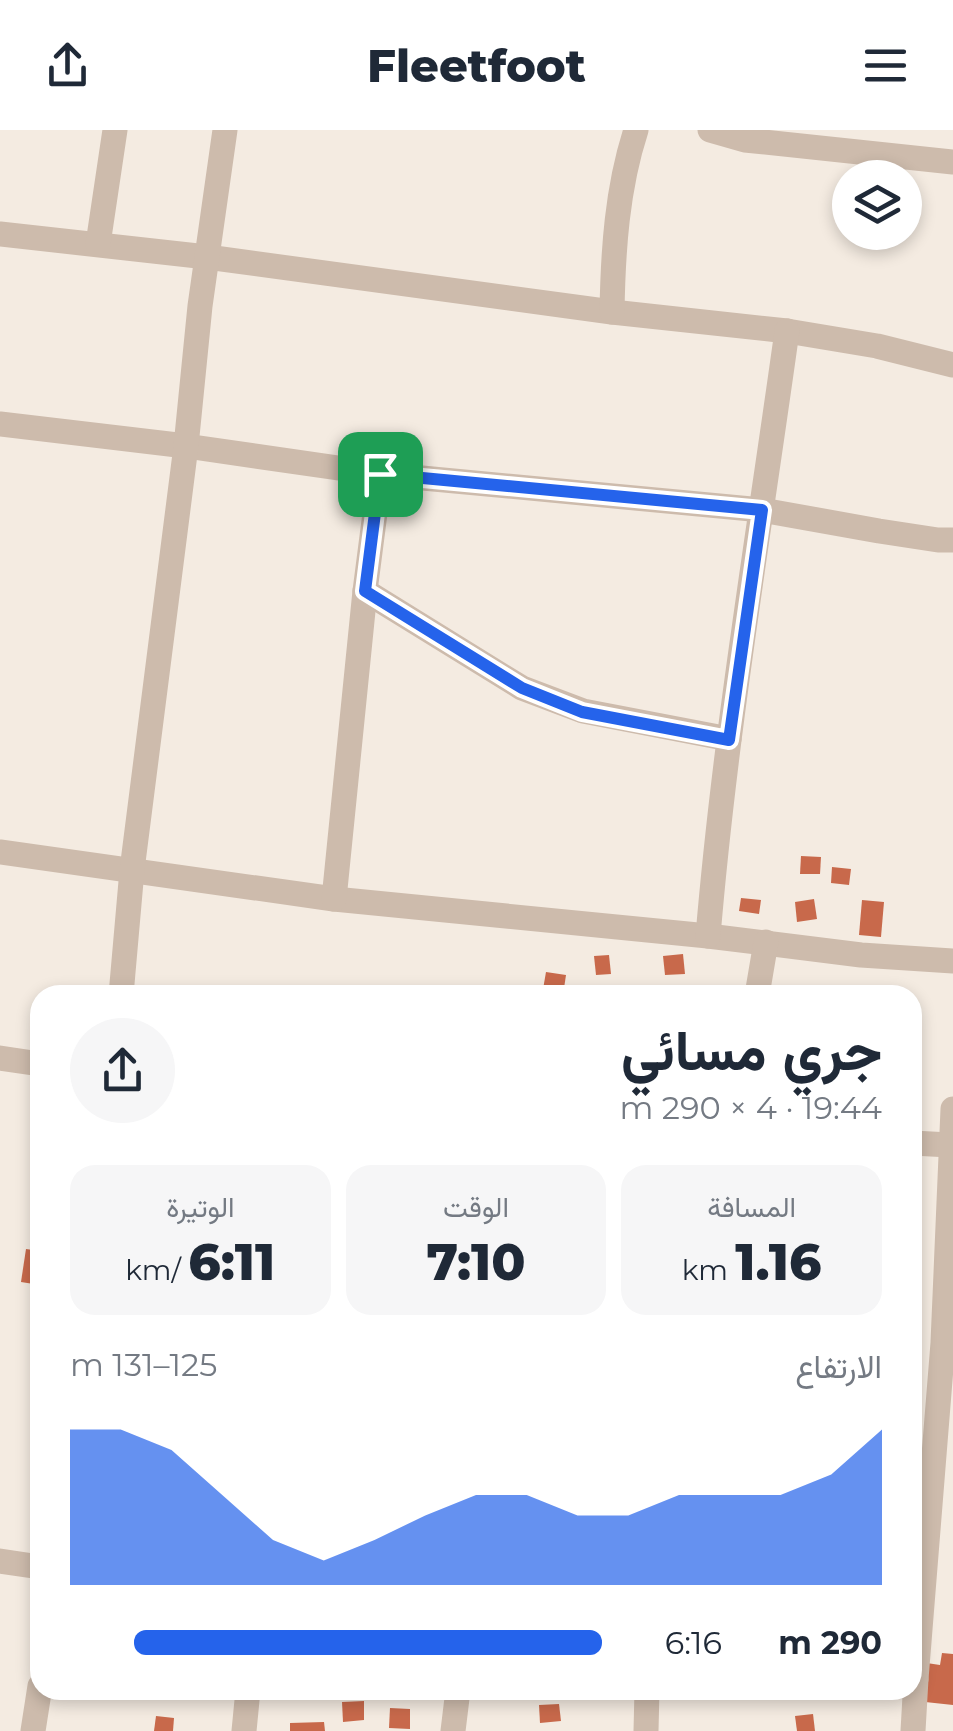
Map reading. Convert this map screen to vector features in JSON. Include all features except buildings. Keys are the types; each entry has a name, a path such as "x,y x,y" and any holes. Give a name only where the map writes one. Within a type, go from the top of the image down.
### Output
{"street":[{"path":"98,244 114,130"},
{"path":"122,985 132,870 200,306 225,130"},
{"path":"612,312 613,256 626,160 636,130"},
{"path":"710,130 744,140 953,162"},
{"path":"0,234 787,332 876,346 953,365"},
{"path":"708,936 716,838 787,332"},
{"path":"0,424 380,474 762,510 953,540"},
{"path":"334,899 380,474"},
{"path":"365,591 522,688 582,712 729,740"},
{"path":"0,852 334,899 861,955 953,961"},
{"path":"759,985 766,942"},
{"path":"0,1058 30,1062"},
{"path":"922,1631 942,1510 953,1108"},
{"path":"922,1143 950,1145"},
{"path":"0,1561 30,1565"},
{"path":"33,1731 38,1700"},
{"path":"244,1731 247,1700"},
{"path":"453,1731 457,1700"},
{"path":"646,1731 647,1700"},
{"path":"913,1731 914,1700"}],"route":[{"path":"380,474 762,510 729,740 582,712 522,688 365,591 380,474"}]}
